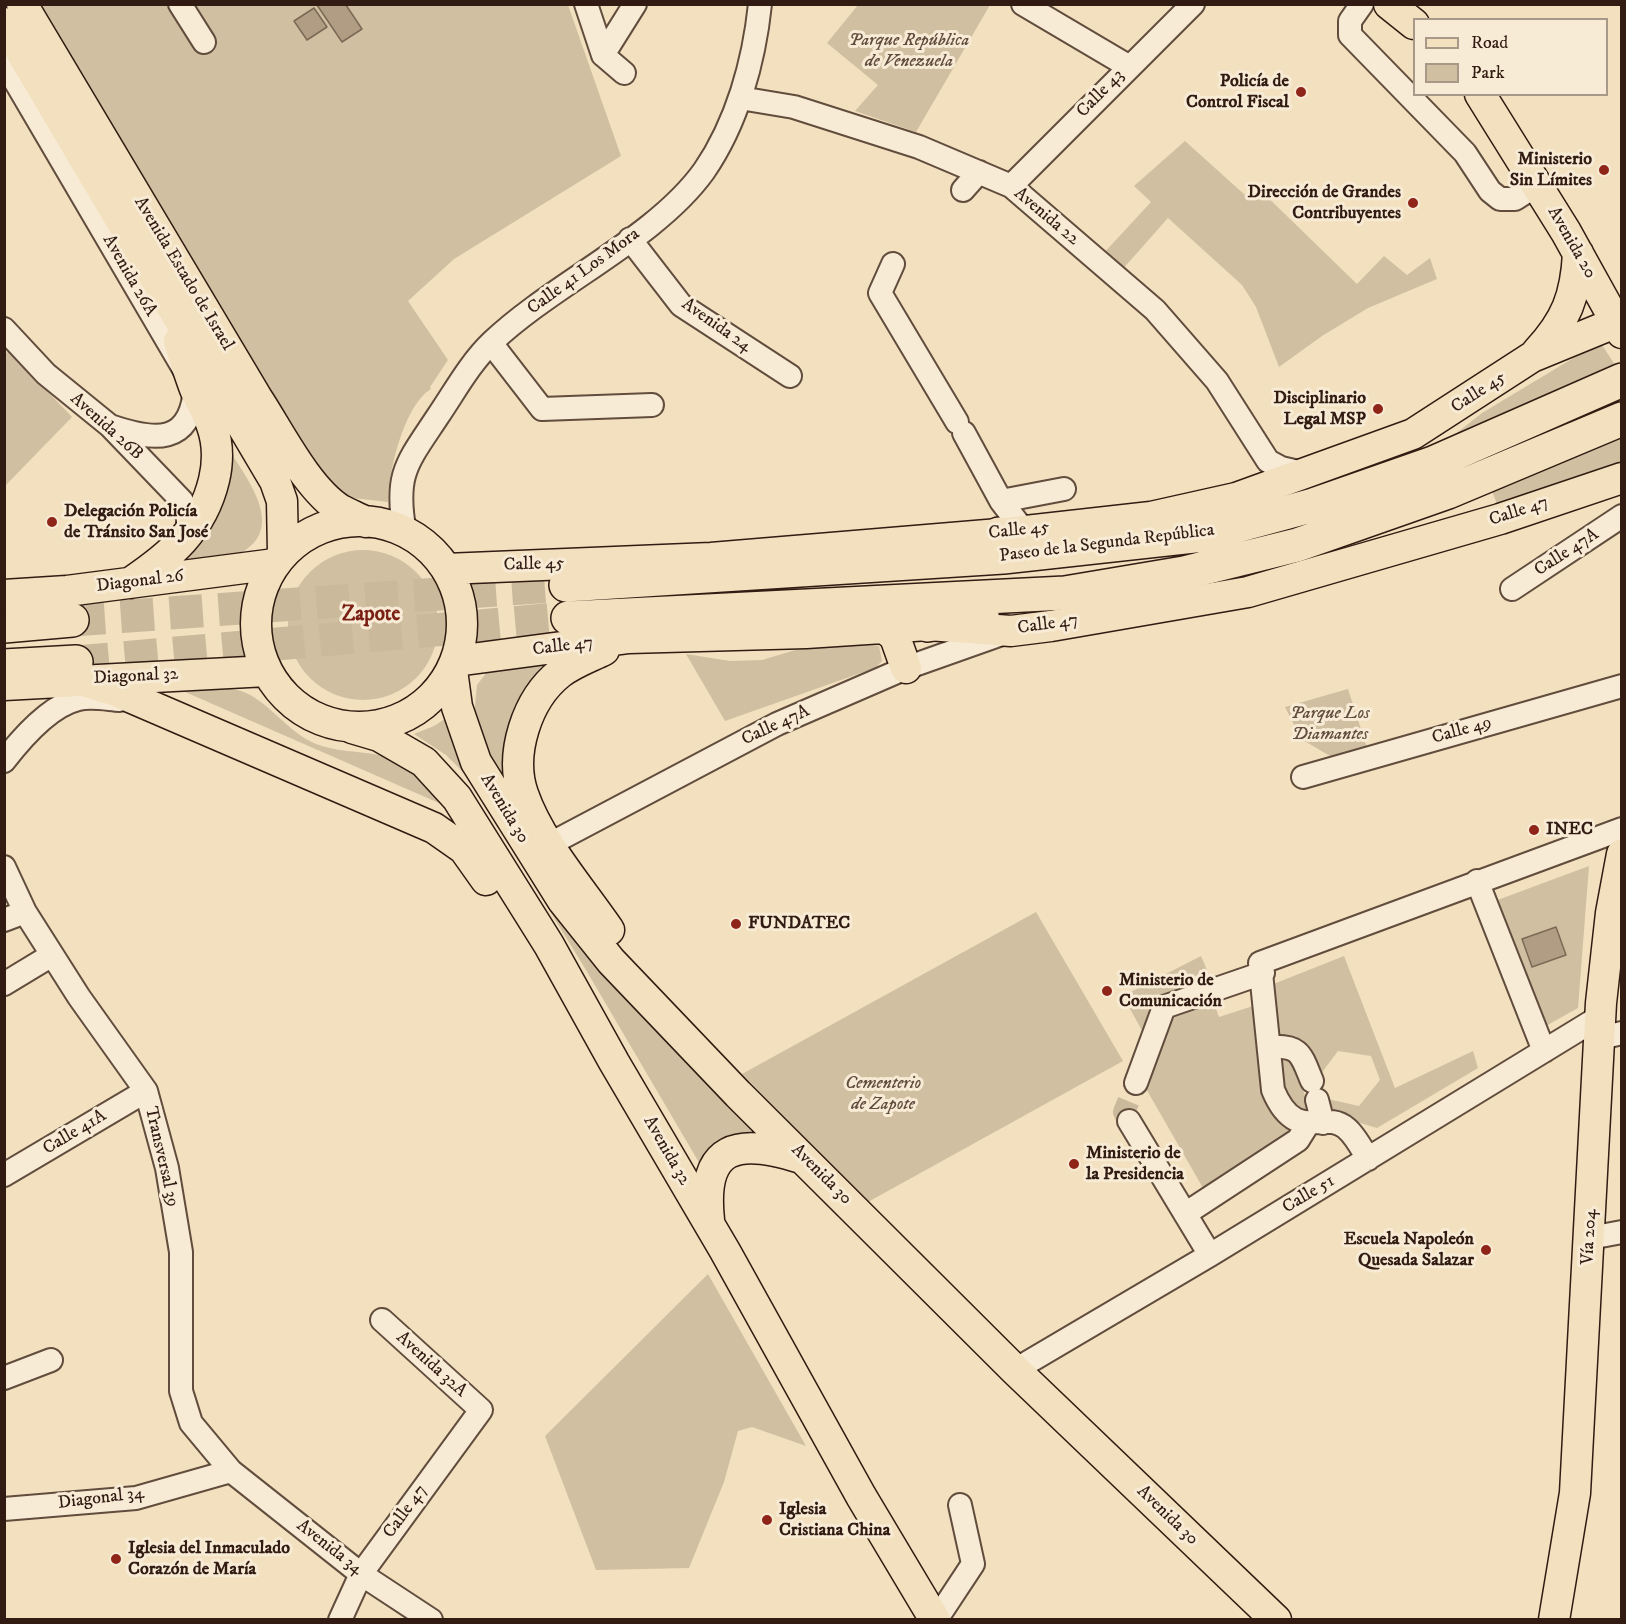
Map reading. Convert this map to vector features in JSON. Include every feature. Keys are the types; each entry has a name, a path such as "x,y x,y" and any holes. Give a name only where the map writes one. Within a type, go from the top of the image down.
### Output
{"highway":[{"name":"Paseo de la Segunda República","path":"566,585 880,567 1097,548 1203,535 1310,506 1433,463 1622,380"},
{"name":"Paseo de la Segunda República","path":"568,618 1065,593 1184,573 1297,545 1448,492 1622,419"},
{"path":"1012,532 1097,548"},
{"path":"928,625 1065,593"},
{"path":"4,626 72,620"},
{"path":"4,666 78,671"}],"main road":[{"name":"Avenida Estado de Israel","path":"22,4 257,398 296,458 325,496 340,509 366,522"},
{"path":"1389,4 1413,23"},
{"name":"Avenida Estado de Israel","path":"4,23 156,276 275,481 282,501 279,559"},
{"name":"Avenida 20","path":"1481,96 1578,253 1620,327"},
{"path":"1578,253 1603,278 1622,284"},
{"path":"1532,357 1558,329 1568,308 1577,277 1578,253"},
{"path":"129,583 161,562 188,535 204,511 216,470 217,447 213,427 195,388 156,276"},
{"name":"Calle 45","path":"446,569 711,558 1012,532 1151,517 1236,498 1266,475 1308,474 1413,434 1532,357 1620,327"},
{"name":"Calle 47","path":"454,665 629,638 928,625 1011,630 1248,592 1500,519 1622,478"},
{"path":"366,522 386,525 405,533 435,554 455,586 461,614 461,642 454,665 427,703 405,718 379,726 351,728 326,722 302,710 282,693 267,671 256,635 259,597 279,559 297,541 330,525 366,522"},
{"name":"Diagonal 26","path":"4,595 129,583 279,559"},
{"path":"885,628 895,637 906,668"},
{"path":"629,638 561,672 545,687 527,720 520,756 523,793 550,844 622,948 652,995 659,1012"},
{"name":"Avenida 30","path":"454,665 463,729 476,762 563,901 611,961 738,1094 1016,1370 1276,1620"},
{"path":"78,671 138,701 434,828 458,843 471,856 579,1030 614,1062"},
{"name":"Diagonal 32","path":"4,685 78,671 267,671"},
{"name":"Avenida 32","path":"351,728 379,736 413,755 435,771 445,783 549,945 861,1496 935,1620"},
{"name":"Vía 204","path":"1554,1620 1575,1493 1590,1238 1609,1018 1611,913 1622,854"},
{"path":"710,1226 708,1184 711,1172 726,1155 744,1147 755,1146 807,1160"}],"street":[{"path":"586,4 603,55 624,73"},
{"path":"603,55 635,4"},
{"name":"Calle 41 Los Mora","path":"405,533 399,495 405,471 413,454 467,372 491,343 549,296 675,204 704,171 724,136 740,98 758,31 760,4"},
{"path":"1023,4 1128,66"},
{"name":"Calle 43","path":"1011,186 1128,66 1193,4"},
{"path":"1362,4 1350,21 1350,35 1465,153 1490,191 1507,201 1515,199 1537,185"},
{"path":"179,5 204,42"},
{"name":"Avenida 26A","path":"4,62 195,388"},
{"name":"Avenida 22","path":"740,98 794,107 919,147 1011,186 1155,310 1217,381 1266,475"},
{"path":"963,190 979,172"},
{"name":"Avenida 24","path":"630,239 681,305 790,376"},
{"path":"892,264 880,292 961,428 1001,501 1012,532"},
{"name":"Avenida 26B","path":"4,329 46,374 110,426 182,501 188,518 188,535"},
{"path":"491,343 542,409 652,405"},
{"path":"110,426 137,435 171,435 184,424 191,412 195,388"},
{"path":"1001,501 1064,489"},
{"name":"Calle 47A","path":"1512,589 1622,516"},
{"name":"Calle 47A","path":"550,844 777,724 906,668 1011,630"},
{"name":"Calle 49","path":"1303,777 1622,686"},
{"path":"4,762 33,729 70,702 84,698 138,701"},
{"path":"1368,1159 1346,1128 1337,1124 1316,1124 1287,1113 1278,1100 1273,1090 1263,973 1260,963 1476,880 1622,829"},
{"name":"Transversal 39","path":"4,867 15,916 52,955 146,1091 167,1168 181,1252 181,1390 191,1423 231,1471"},
{"path":"1476,880 1544,1051"},
{"path":"4,984 52,955"},
{"path":"1136,1083 1164,1007 1263,973"},
{"name":"Calle 51","path":"1016,1370 1210,1255 1544,1051 1609,1018"},
{"path":"1270,1047 1286,1046 1301,1056 1314,1091 1316,1124"},
{"name":"Calle 41A","path":"4,1175 146,1091"},
{"path":"1129,1121 1210,1255"},
{"path":"1185,1215 1298,1140 1316,1124"},
{"path":"1590,1238 1622,1232"},
{"name":"Avenida 32A","path":"382,1320 481,1410"},
{"path":"4,1378 51,1360"},
{"name":"Calle 47","path":"340,1620 361,1574 481,1410"},
{"name":"Diagonal 34","path":"4,1509 136,1498 231,1471"},
{"name":"Avenida 34","path":"231,1471 361,1574 431,1620"},
{"path":"935,1620 973,1564 960,1505"}],"green space":[{"path":"38,5 568,5 621,156 454,259 408,301 448,360 430,387 431,389 421,397 413,409 406,424 394,458 388,502 353,498 325,484"},
{"name":"Parque República de Venezuela","path":"858,5 990,5 916,132 855,111 878,85 827,43"},
{"path":"1185,141 1245,195 1255,185 1357,284 1384,256 1407,275 1430,258 1437,279 1368,308 1322,336 1279,367 1256,307 1242,285 1168,218 1121,271 1102,255 1151,202 1134,186"},
{"path":"1600,342 1621,374 1439,447 1482,413"},
{"path":"9,351 72,417 5,486 4,355"},
{"path":"1621,429 1621,469 1499,510 1491,488"},
{"path":"228,448 245,474 259,503 262,518 261,531 253,544 239,554 184,563 205,537 211,524 220,496"},
{"path":"363,550 392,556 416,572 432,596 438,625 432,654 416,678 392,694 363,700 334,694 310,678 294,654 288,625 294,596 310,572 334,556"},
{"path":"866,644 879,646 882,661 875,668 725,721 686,654 730,661 762,660 802,648"},
{"path":"565,654 510,784 479,739 474,716 477,685 487,672"},
{"path":"217,687 251,695 296,732 316,744 379,755 400,763 418,775 448,807 176,688"},
{"name":"Parque Los Diamantes","path":"1348,689 1368,751 1337,760 1301,739 1285,707"},
{"path":"451,715 457,742 758,1130 737,1136 704,1171 586,970 467,776 446,755 414,734 434,726"},
{"path":"1589,866 1578,1008 1544,1027 1495,901"},
{"name":"Cementerio de Zapote","path":"1036,912 1123,1061 868,1202 742,1074"},
{"path":"1201,956 1213,984 1145,1036 1123,996"},
{"path":"1344,956 1395,1088 1473,1051 1478,1068 1377,1128 1330,1114 1323,1098 1359,1106 1380,1080 1371,1056 1338,1051 1317,1079 1278,1041 1271,985"},
{"path":"1211,995 1219,1017 1256,1005 1264,1078 1299,1127 1207,1195 1141,1080 1167,1010"},
{"path":"1277,1050 1290,1051 1307,1102 1313,1101 1306,1119 1283,1095"},
{"path":"708,1274 806,1446 752,1427 738,1431 724,1482 689,1568 596,1570 545,1436"}],"shaded area":[{"path":"317,5 346,5 362,29 342,42"},
{"path":"314,8 327,27 307,40 294,21"},
{"path":"1556,927 1566,955 1532,967 1522,939"}],"tunnel":[{"path":"72,620 566,585"},
{"path":"76,662 568,618"},
{"path":"1129,1121 1124,1112 1136,1083"}],"place":[{"name":"Policía de Control Fiscal","path":"1301,92"},
{"name":"Ministerio Sin Límites","path":"1604,170"},
{"name":"Dirección de Grandes Contribuyentes","path":"1413,203"},
{"name":"Disciplinario Legal MSP","path":"1378,409"},
{"name":"Delegación Policía de Tránsito San José","path":"52,522"},
{"name":"INEC","path":"1534,830"},
{"name":"FUNDATEC","path":"736,924"},
{"name":"Ministerio de Comunicación","path":"1107,991"},
{"name":"Ministerio de la Presidencia","path":"1074,1164"},
{"name":"Escuela Napoleón Quesada Salazar","path":"1486,1250"},
{"name":"Iglesia Cristiana China","path":"767,1520"},
{"name":"Iglesia del Inmaculado Corazón de María","path":"116,1559"}],"district":[{"name":"Zapote","path":"371,616"}]}
